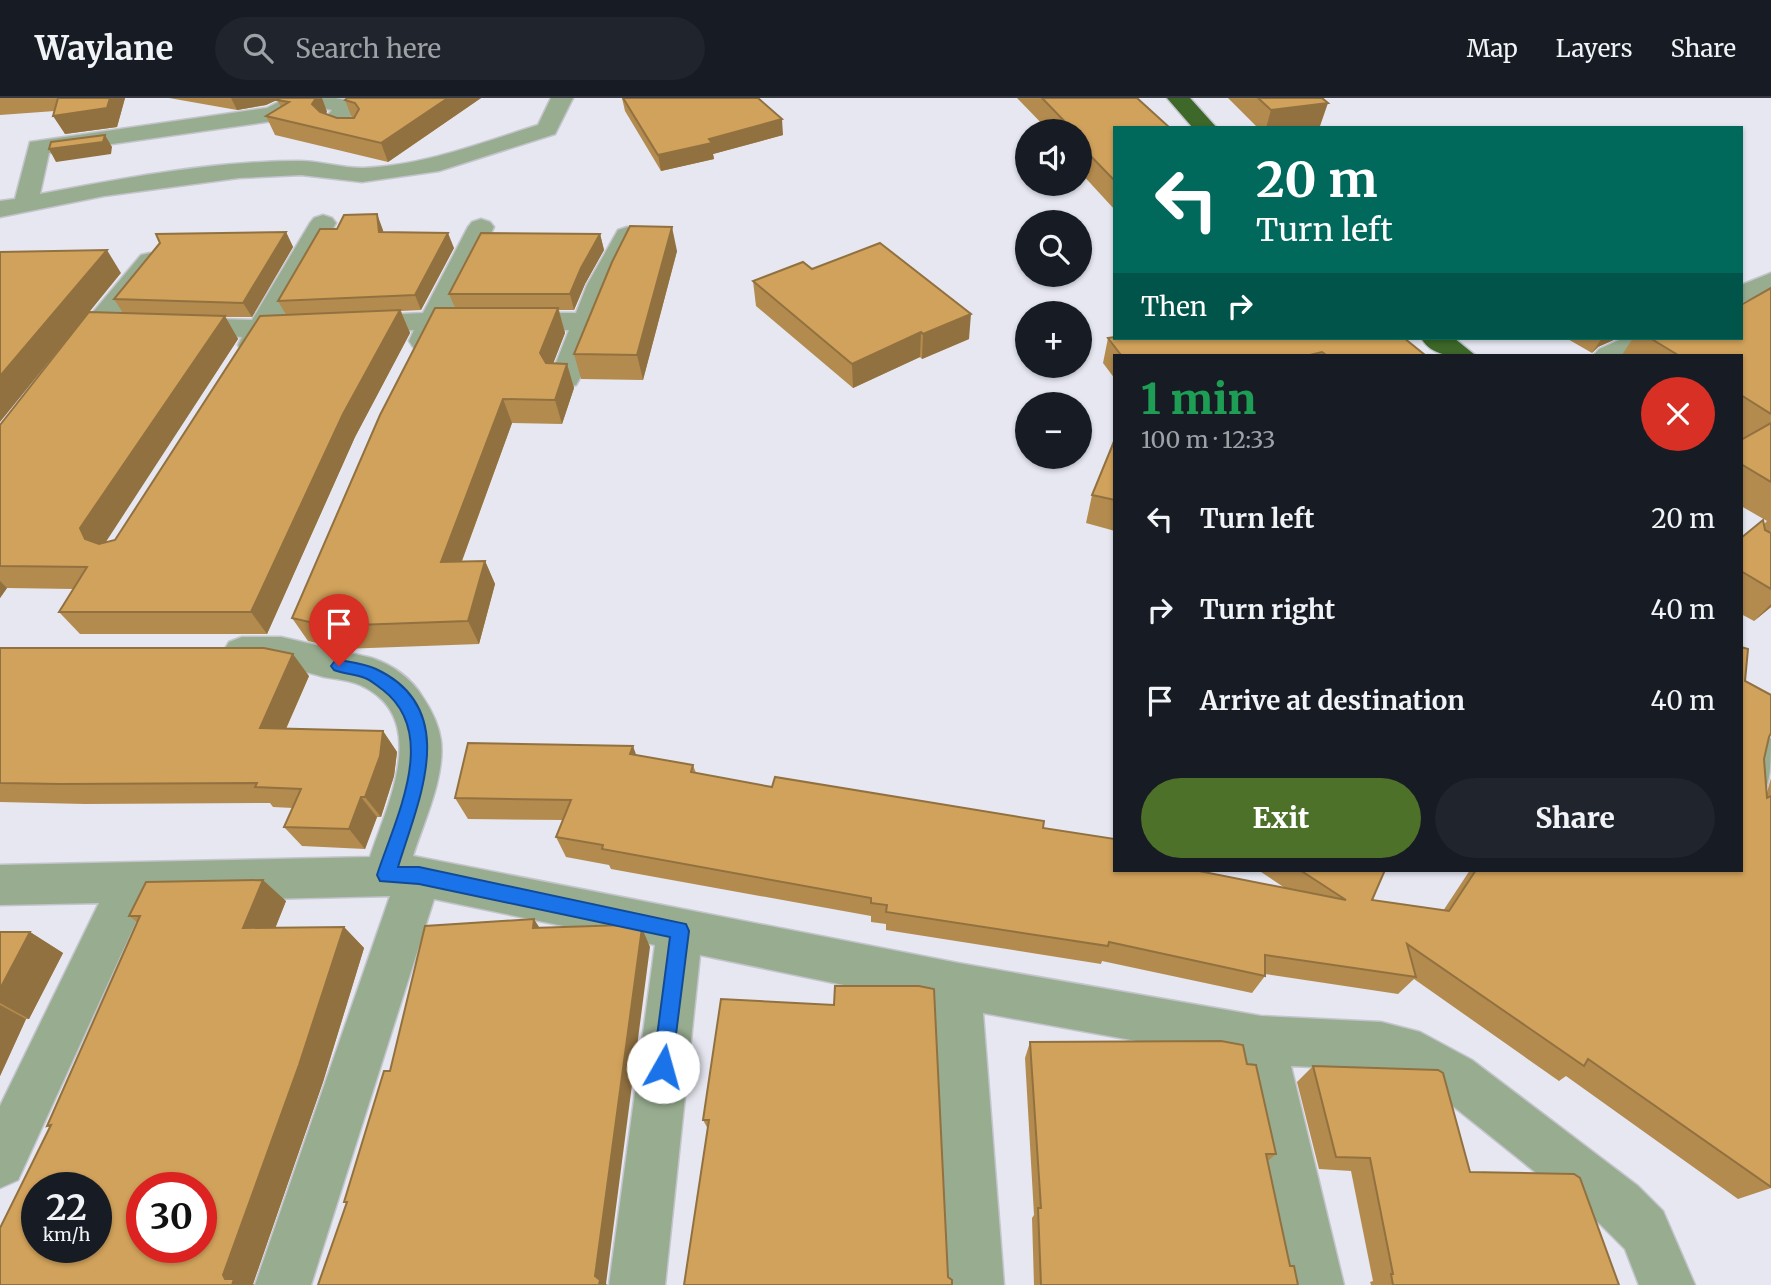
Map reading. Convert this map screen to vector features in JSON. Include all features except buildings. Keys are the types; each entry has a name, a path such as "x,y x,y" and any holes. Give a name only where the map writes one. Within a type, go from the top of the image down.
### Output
{"highway":[{"path":"1178,98 1204,126"},
{"path":"1438,340 1459,354"}],"street":[{"path":"26,203 22,168 38,147 273,114 304,98 346,107 333,122 353,129"},
{"path":"0,208 104,189 239,171 301,167 362,175 439,164 547,129 562,98"},
{"path":"240,364 323,223"},
{"path":"409,368 481,227"},
{"path":"565,378 601,285 626,235"},
{"path":"56,376 154,256"},
{"path":"1743,294 1771,281"},
{"path":"96,324 262,329 433,321 587,322"},
{"path":"1611,354 1643,340"},
{"path":"201,652 286,639 372,673 401,695 414,716 421,741 403,875 283,1285"},
{"path":"1743,795 1771,755"},
{"path":"0,885 403,875 958,986 1261,1040 1381,1046 1420,1056 1455,1077 1619,1205 1644,1230 1667,1285"},
{"path":"0,1162 132,882"},
{"path":"637,1285 680,931"},
{"path":"958,986 976,1285"},
{"path":"1261,1040 1316,1285"}],"route":[{"path":"339,666 372,673 401,695 414,716 421,741 417,777 386,875 419,876 680,931 663,1067"}]}
